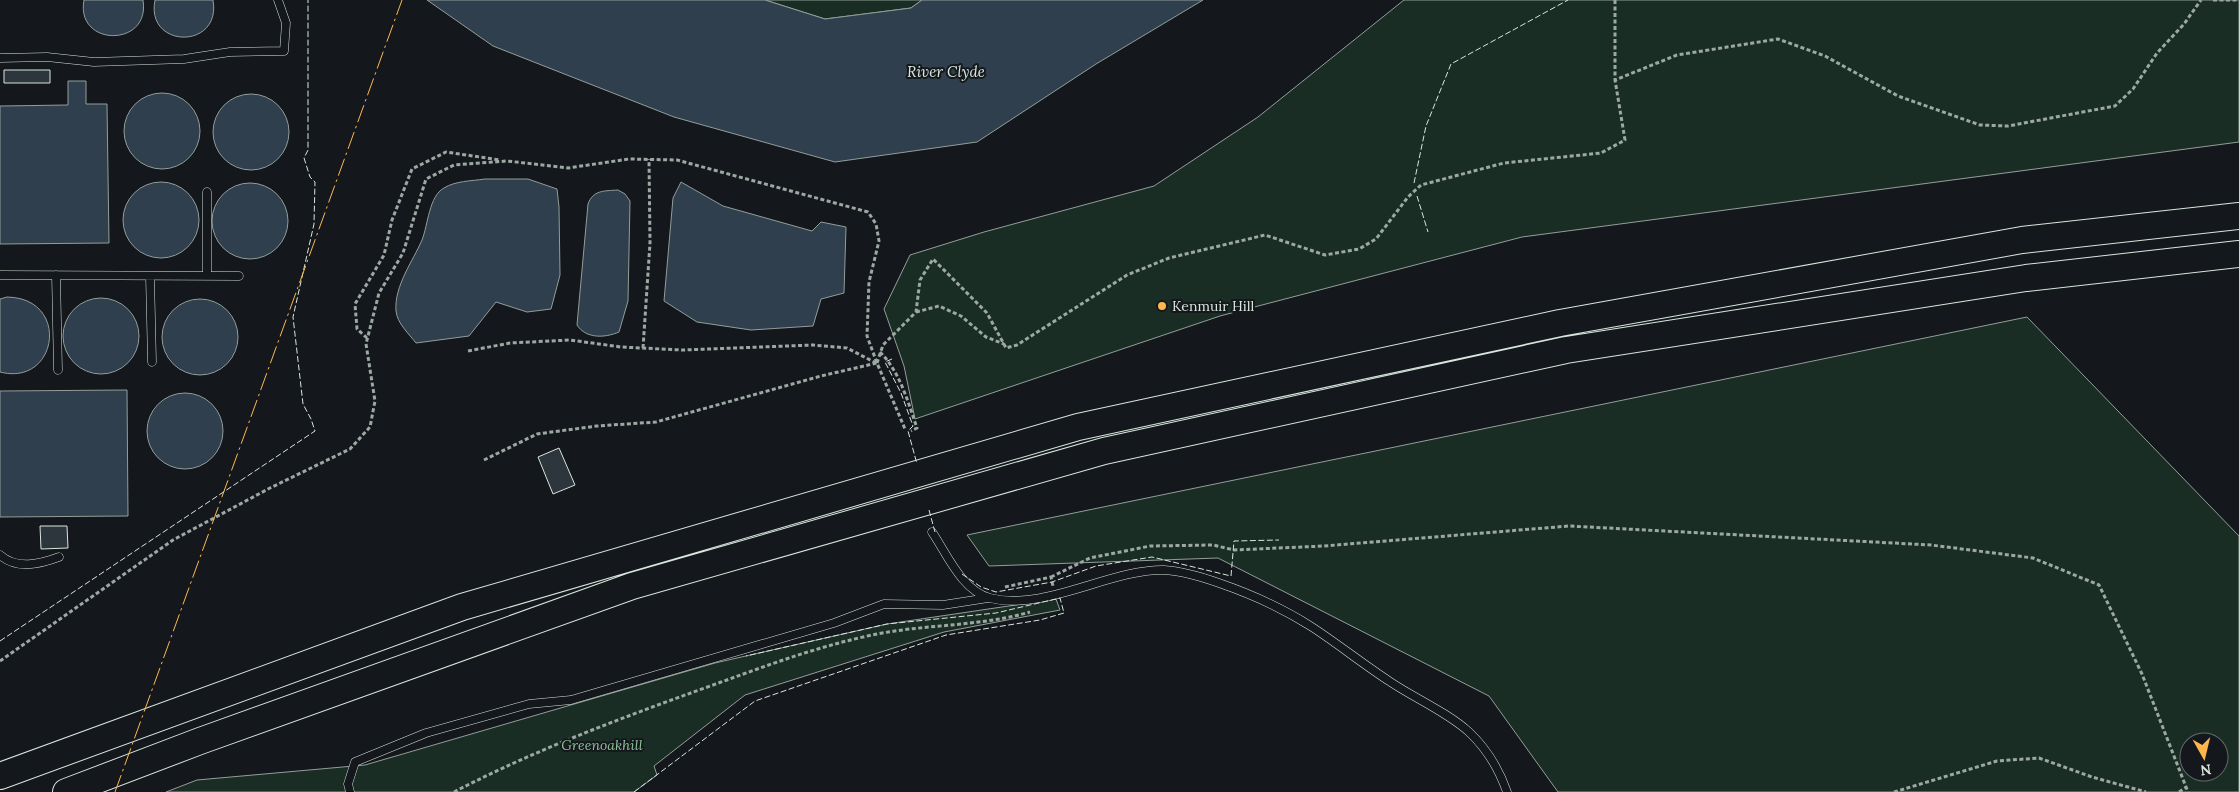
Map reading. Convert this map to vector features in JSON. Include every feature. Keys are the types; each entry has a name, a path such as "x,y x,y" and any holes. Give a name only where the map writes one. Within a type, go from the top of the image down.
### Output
{"highway":[{"path":"0,776 324,656 481,601 1078,427 1589,318 2022,240 2239,216"},
{"path":"66,792 218,734 632,586 1104,451 1566,350 2026,278 2239,254"},
{"path":"0,756 324,656"}],"lane":[{"path":"0,58 47,57 94,62 184,59 230,52 284,51 286,23 278,0"},
{"path":"207,192 207,276"},
{"path":"0,275 239,276"},
{"path":"56,275 58,370"},
{"path":"150,276 152,362"},
{"path":"932,532 971,589 988,598 1002,601 1055,594 1128,574 1165,570 1196,575 1244,592 1310,626 1388,681 1453,719 1486,751 1501,774 1507,792"},
{"path":"0,556 8,562 37,565 59,557"},
{"path":"350,792 348,784 355,762 426,733 529,704 570,700 834,623 884,604 943,605 988,598"}],"path":[{"path":"916,312 920,280 933,259 987,313 1006,348 1016,345 1127,275 1169,258 1265,235 1325,254 1359,249 1376,239 1408,197 1421,185 1504,163 1601,153 1625,140 1615,80 1615,0"},
{"path":"1615,80 1676,55 1778,39 1824,56 1898,96 1980,125 2008,126 2115,106 2133,89 2157,53 2184,24 2201,0"},
{"path":"2213,0 2238,0"},
{"path":"367,339 357,329 355,304 384,256 392,220 412,169 446,152 568,168 629,159 677,160 868,212 876,224 879,241 869,282 867,336 876,363 905,429"},
{"path":"642,348 650,243 649,159"},
{"path":"0,661 173,540 270,488 350,449 370,427 375,401 366,344 379,293 403,253 426,179 454,165 507,161"},
{"path":"876,363 883,345 916,312 939,306 961,316 986,337 1004,344"},
{"path":"468,351 510,343 570,340 642,348 757,348 813,345 847,348 876,363"},
{"path":"880,352 888,361 904,390 917,428 911,430"},
{"path":"484,460 537,434 596,426 656,422 821,376 876,363"},
{"path":"999,586 1008,587 1051,577 1090,558 1150,546 1213,546 1234,550 1324,546 1569,526 1931,545 2032,558 2099,585 2142,674 2188,792"},
{"path":"1051,577 1055,594"},
{"path":"454,792 508,764 615,720 792,656 874,635 970,624 1031,612"},
{"path":"1894,792 1997,761 2039,758 2092,777 2146,792"},
{"path":"2179,792 2187,787"}],"green space":[{"path":"765,0 922,0 911,8 825,19"},
{"path":"1404,0 2239,0 2239,142 1522,237 1220,316 915,419 904,366 884,309 910,255 984,232 1154,186 1258,117"},
{"path":"2027,317 2239,536 2239,792 1558,792 1489,696 1218,558 989,566 967,535"},
{"name":"Greenoakhill","path":"1056,599 1060,610 944,632 745,695 654,766 657,775 634,792 166,792 197,780 365,765 715,663 887,624"}],"water":[{"path":"84,0 143,0 142,16 136,27 125,33 113,36 101,33 91,27 84,15"},
{"path":"155,0 213,0 213,16 206,28 196,35 184,37 171,35 161,28 155,16"},
{"name":"River Clyde","path":"427,0 765,0 825,19 911,8 922,0 1203,0 1096,64 977,142 835,162 674,117 493,46"},
{"path":"68,81 86,81 86,104 107,104 109,243 0,244 0,106 68,105"},
{"path":"155,93 169,93 183,99 194,110 198,116 200,131 198,146 189,158 177,167 155,169 141,163 130,152 124,138 124,124 130,110 141,99"},
{"path":"259,94 272,100 283,111 289,124 287,147 272,164 259,170 243,170 230,164 215,147 213,124 219,111 236,96"},
{"path":"485,179 528,179 557,189 560,275 551,309 527,312 496,302 469,336 416,343 399,320 396,302 401,283 422,240 432,204 439,192 448,186"},
{"path":"154,182 168,182 182,188 193,199 199,213 196,235 188,247 168,258 154,258 140,252 129,241 123,227 123,213 129,199 140,188"},
{"path":"681,182 723,206 812,231 821,222 846,227 844,293 821,299 813,326 751,330 697,322 664,301 673,198"},
{"path":"258,183 271,189 282,200 288,213 286,236 271,253 258,259 242,259 229,253 214,236 212,213 218,200 235,185"},
{"path":"618,190 625,194 630,201 628,301 619,332 596,336 585,333 577,325 588,204 590,199 596,194 604,191"},
{"path":"7,297 27,301 41,311 48,325 49,341 45,355 35,367 20,373 0,372 0,299"},
{"path":"94,298 108,298 122,304 133,315 137,321 139,336 137,351 128,363 116,372 94,374 80,368 69,357 63,343 63,329 69,315 80,304"},
{"path":"193,299 207,299 221,305 232,316 238,330 235,352 227,364 207,375 193,375 179,369 168,358 162,344 162,330 168,316 179,305"},
{"path":"127,390 128,516 0,517 0,391"},
{"path":"193,393 206,399 217,410 223,423 221,446 206,463 193,469 177,469 164,463 149,446 147,423 153,410 170,395"}],"building":[{"path":"4,70 50,70 50,83 4,83"},
{"path":"559,448 575,485 553,494 538,457"},
{"path":"40,526 67,526 68,548 41,549"}],"fence":[{"path":"0,641 315,431 303,404 293,317 314,224 315,182 310,177 304,158 308,150 308,0"},
{"path":"1414,183 1426,126 1451,64 1568,0"},
{"path":"1417,196 1428,232"},
{"path":"892,359 885,362 901,393 913,426 908,431 917,464"},
{"path":"929,510 935,532"},
{"path":"962,574 981,587 996,592 1052,582 1096,566 1152,557 1231,576 1234,541 1279,540"},
{"path":"634,792 755,701 946,635 1040,620 1064,613 1060,598 996,613 887,624 746,656"}],"power":[{"path":"115,792 402,0"}],"place":[{"name":"Kenmuir Hill","path":"1162,306"}]}
